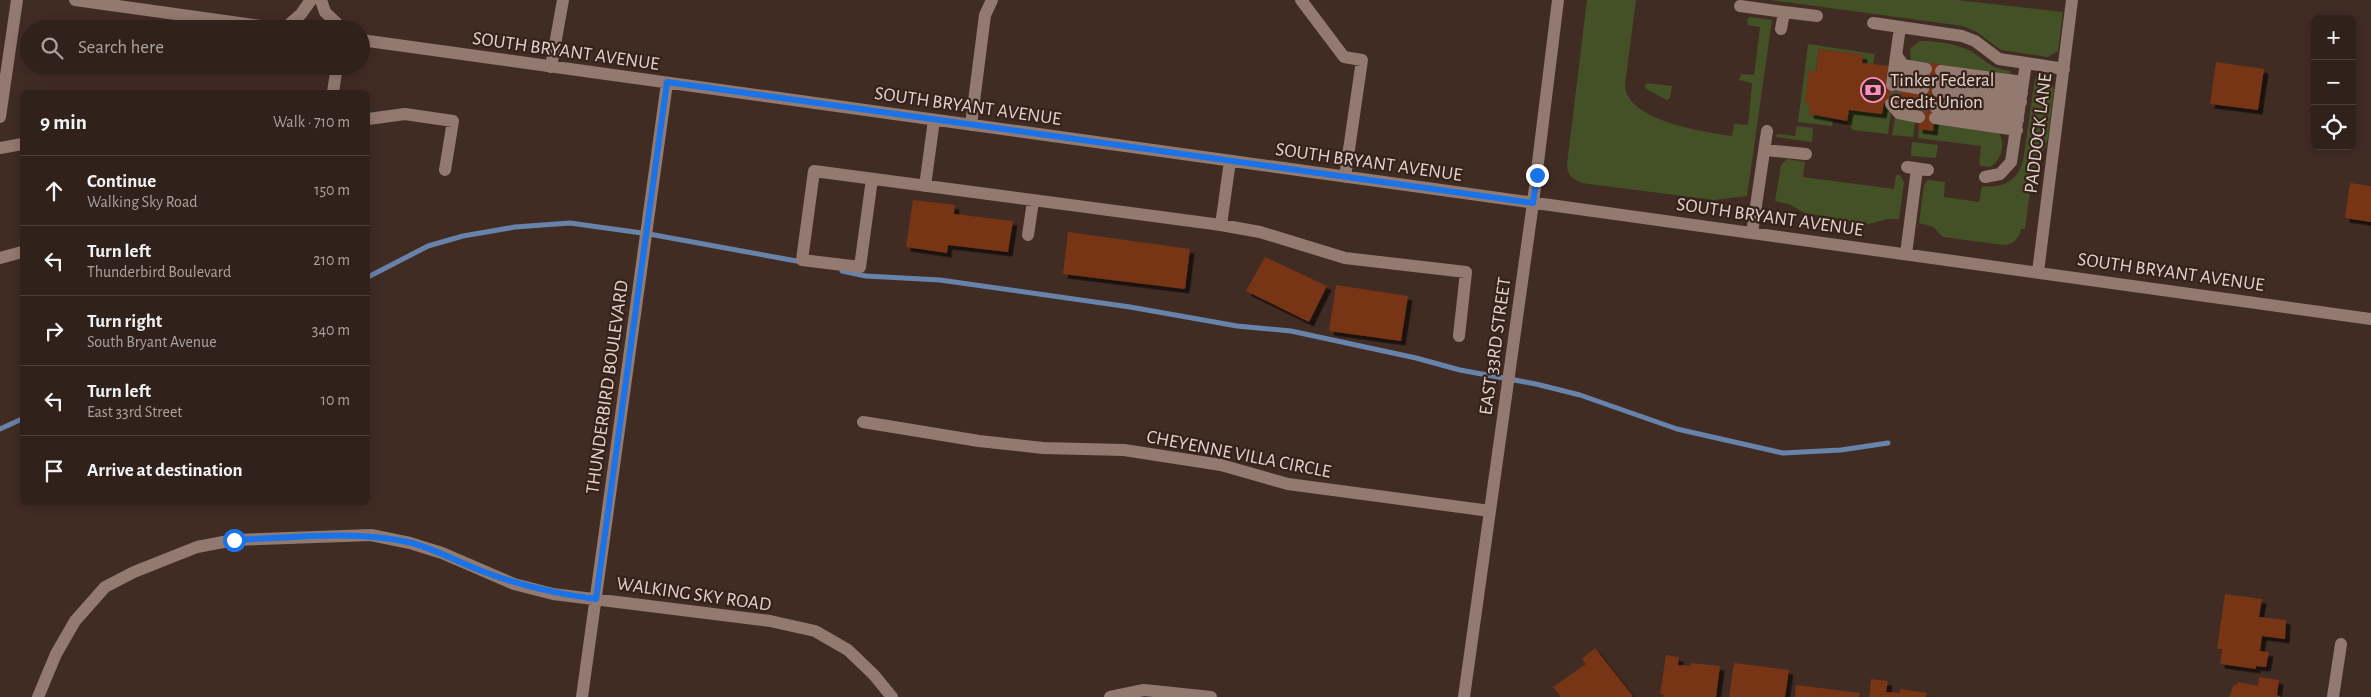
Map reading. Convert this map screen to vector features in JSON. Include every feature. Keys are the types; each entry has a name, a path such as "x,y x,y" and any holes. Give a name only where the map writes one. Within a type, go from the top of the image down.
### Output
{"street":[{"path":"0,117 17,0"},
{"path":"75,0 106,2 224,20"},
{"path":"294,20 301,14 311,0"},
{"path":"322,0 325,12 333,20"},
{"path":"552,67 563,0"},
{"path":"971,125 985,14 992,0"},
{"path":"1301,0 1344,57 1362,60 1345,177"},
{"name":"EAST 33RD STREET","path":"1464,697 1533,203 1558,0"},
{"name":"PADDOCK LANE","path":"2038,272 2072,0"},
{"path":"1740,6 1818,16"},
{"path":"1781,29 1784,12"},
{"path":"1872,23 1962,36 1975,41 1999,59 2064,69"},
{"path":"1894,86 1900,27"},
{"name":"SOUTH BRYANT AVENUE","path":"370,41 2371,318"},
{"path":"1896,55 1903,66 1925,79 1899,84 1896,55"},
{"path":"1986,177 2000,174 2011,162 2026,64"},
{"path":"333,90 335,75"},
{"name":"THUNDERBIRD BOULEVARD","path":"582,697 667,82"},
{"path":"1938,95 2020,106"},
{"path":"1938,95 2020,106"},
{"path":"1938,95 2020,106"},
{"path":"1891,104 1899,113 1920,117"},
{"path":"370,119 404,114 453,121 445,170"},
{"path":"925,186 934,120"},
{"path":"1752,233 1767,131"},
{"path":"0,148 20,144"},
{"path":"1765,150 1806,154"},
{"path":"1221,226 1230,161"},
{"path":"1906,254 1917,169"},
{"path":"872,179 860,267 802,260 814,171 1260,232 1345,258 1466,272 1459,336"},
{"path":"1028,235 1033,201"},
{"path":"0,258 20,253"},
{"name":"CHEYENNE VILLA CIRCLE","path":"862,422 978,441 1043,448 1124,450 1221,465 1288,484 1490,511"},
{"name":"WALKING SKY ROAD","path":"38,697 56,654 70,629 105,587 134,572 197,546 224,542 371,535 410,542 442,553 514,584 553,594 770,621 814,632 848,650 874,675 892,697"},
{"path":"2333,697 2341,644"},
{"path":"1110,697 1144,690 1211,697"}],"green space":[{"path":"1587,0 1636,0 1625,85 1629,97 1638,108 1652,116 1687,128 1732,136 1734,124 1748,125 1752,83 1739,80 1741,74 1754,75 1760,27 1748,25 1747,19 1750,17 1772,20 1747,196 1714,200 1582,183 1571,176 1567,164"},
{"path":"1770,0 1957,0 2063,12 2058,51 2048,57 2001,50 1977,32 1963,26"},
{"path":"1920,41 1931,41 1961,47 1991,65 2010,71 2011,74 1911,61 1910,49"},
{"path":"1808,44 1875,54 1873,64 1862,63 1863,55 1819,49 1809,114 1833,119 1832,126 1798,122"},
{"path":"2037,76 2048,78 2054,89 2048,139 2032,176 2025,229 2021,229 2018,238 2007,245 2003,245 1943,237 1933,227 1919,223 1924,185 1928,180 1945,182 1944,197 1979,202 1982,186 2002,185 2017,174 2023,161"},
{"path":"1647,83 1672,86 1670,98 1667,100 1646,89"},
{"path":"1884,103 1891,113 1888,134 1853,130 1846,121 1849,110 1882,114"},
{"path":"1895,117 1915,121 1913,137 1892,135"},
{"path":"1934,124 1999,133 2002,142 2000,157 1990,167 1981,166 1979,164 1981,146 1918,138 1919,129 1933,131"},
{"path":"1797,126 1813,128 1812,142 1776,137 1777,134 1795,136"},
{"path":"1912,142 1938,145 1936,158 1911,156"},
{"path":"1787,159 1805,162 1803,177 1894,189 1896,175 1900,175 1904,182 1899,219 1887,219 1869,224 1805,213 1789,204 1775,201 1781,165"}],"building":[{"name":"Tinker Federal Credit Union","path":"1819,49 1863,55 1862,63 1890,66 1923,90 1927,63 1942,64 1933,131 1918,129 1921,108 1884,103 1882,114 1849,110 1847,121 1809,114 1810,104 1805,103 1809,71 1816,72"},
{"path":"2216,62 2264,69 2258,110 2210,104"},
{"path":"2350,183 2371,186 2371,222 2345,218"},
{"path":"913,200 955,205 954,214 1013,221 1008,252 948,245 947,253 906,247"},
{"path":"1068,232 1190,249 1185,289 1063,274"},
{"path":"1265,257 1327,286 1309,322 1246,291"},
{"path":"1336,285 1408,296 1401,341 1329,331"},
{"path":"2225,594 2262,599 2259,617 2286,620 2285,639 2262,636 2260,651 2269,652 2266,667 2256,666 2256,669 2220,664 2222,649 2217,649"},
{"path":"1595,648 1632,697 1561,697 1553,687 1586,664 1582,659"},
{"path":"1666,655 1679,657 1678,665 1690,666 1691,663 1720,666 1716,697 1663,697 1664,695 1660,694"},
{"path":"1734,663 1789,670 1785,697 1729,697"},
{"path":"2259,677 2279,680 2277,695 2281,697 2229,697 2234,685 2237,685 2238,682 2258,686"},
{"path":"1871,679 1888,681 1886,692 1900,693 1900,689 1927,693 1926,697 1869,697"},
{"path":"1796,685 1860,693 1859,697 1795,697"}],"waterway":[{"path":"370,276 428,246 463,236 515,227 570,223 649,234 802,262"},
{"path":"842,271 866,276 940,280 1130,307 1237,326 1291,331 1416,358 1460,370 1536,384 1580,395 1677,429 1783,453 1841,450 1888,443"},
{"path":"0,429 20,420"}],"tunnel":[{"path":"1895,86 1896,100 1899,103 1936,108"}],"place":[{"name":"Tinker Federal Credit Union","path":"1873,90"}],"route":[{"path":"234,540 371,535 410,542 442,553 480,571 514,584 553,594 596,599 667,82 1533,203 1537,175"}]}
